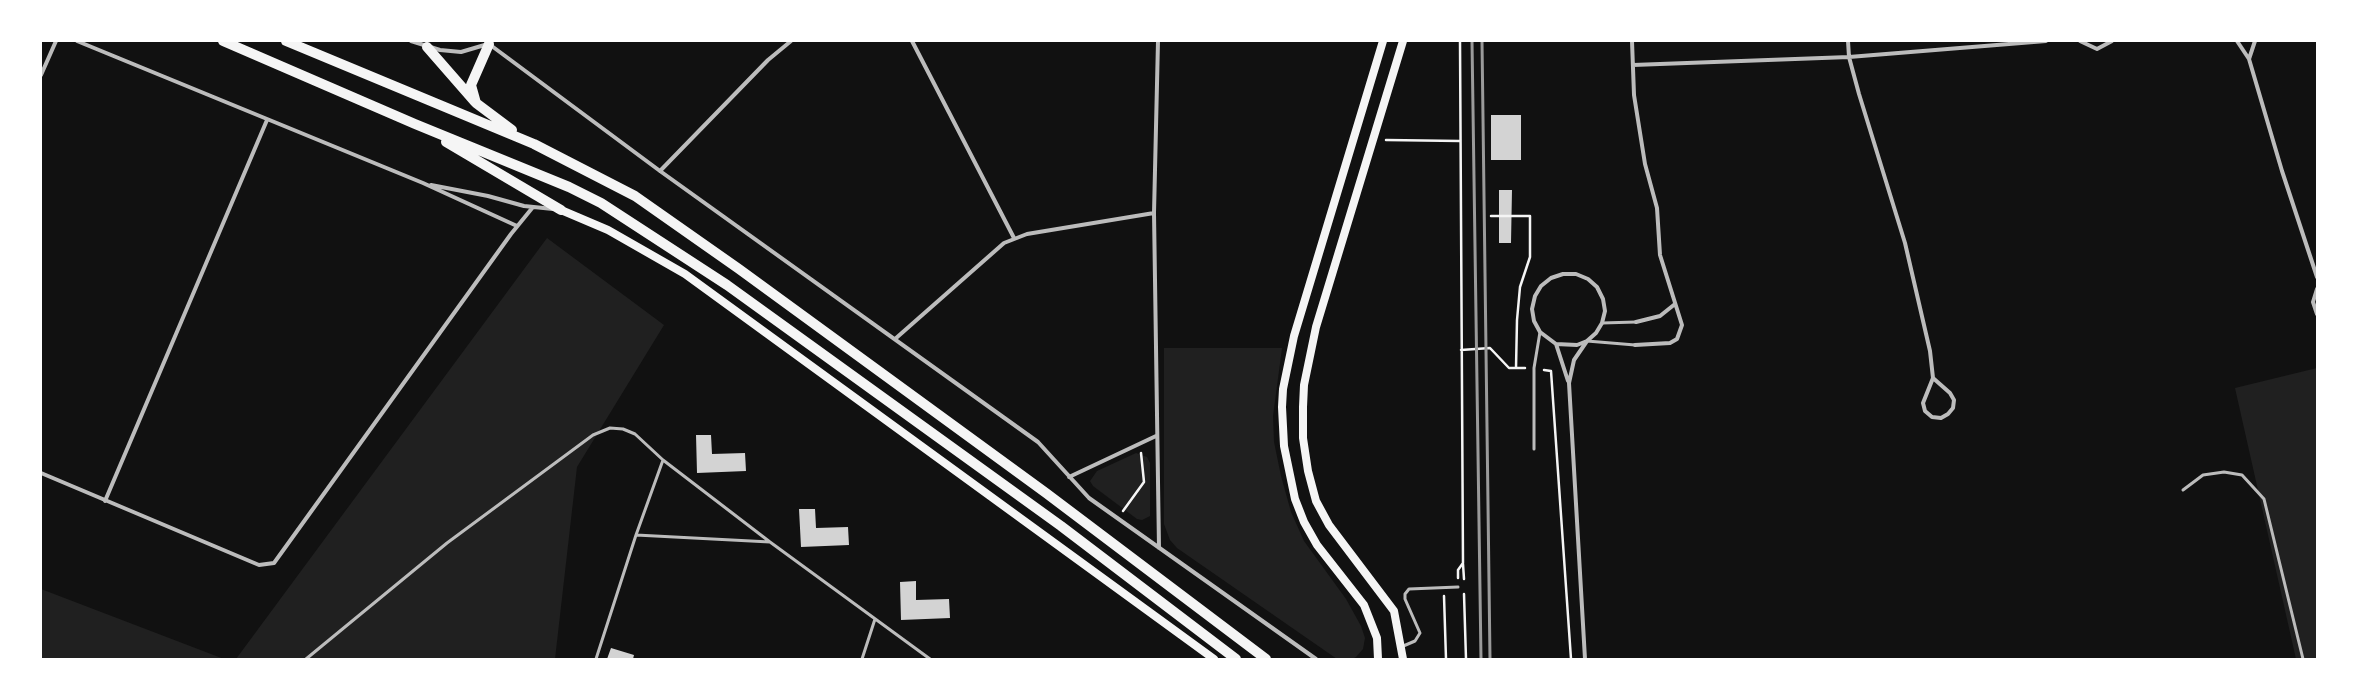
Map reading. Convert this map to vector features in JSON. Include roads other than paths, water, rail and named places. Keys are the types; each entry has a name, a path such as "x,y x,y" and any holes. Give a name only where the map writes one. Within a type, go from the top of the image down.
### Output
{"main road":[{"path":"223,41 415,124 569,187 630,222 727,284 1060,526 1236,659"},
{"path":"286,41 534,144 629,193 672,221 1046,493 1266,659"},
{"path":"1378,659 1377,638 1364,605 1351,586 1318,545 1304,522 1295,499 1284,446 1282,407 1283,389 1294,336 1383,41"},
{"path":"1403,659 1394,611 1329,525 1316,501 1308,471 1303,438 1304,384 1309,354 1404,41"},
{"path":"476,103 471,85 490,42"},
{"path":"426,47 476,103 489,115 534,144"},
{"path":"415,124 561,210 608,230 685,274 1214,659"}],"street":[{"path":"41,75 56,41"},
{"path":"77,41 423,183 517,226"},
{"path":"411,41 426,47 461,52 490,42 660,171 1038,442 1089,498 1316,659"},
{"path":"660,171 768,60 791,41"},
{"path":"912,41 1014,238"},
{"path":"1158,41 1154,212 1158,548"},
{"path":"1632,41 1639,129 1645,164 1656,208 1660,255 1682,325 1678,339 1670,343 1635,345"},
{"path":"1848,41 1849,56 1879,163 1905,244 1930,351 1934,378 1923,403 1925,411 1932,417 1941,418 1948,414 1953,408 1954,400 1950,393 1934,378"},
{"path":"1634,65 1849,56 2046,41"},
{"path":"2080,41 2097,49 2112,41"},
{"path":"2237,41 2249,59 2282,171 2317,277"},
{"path":"2249,59 2255,41"},
{"path":"106,501 267,120"},
{"path":"423,183 533,207 561,210"},
{"path":"41,473 259,565 274,563 517,226 533,207"},
{"path":"895,339 974,267 1004,243 1014,238 1027,234 1154,212"},
{"path":"1569,383 1574,360 1587,341 1596,333 1602,323 1605,311 1603,298 1597,288 1588,279 1576,274 1563,274 1551,278 1541,286 1535,296 1532,309 1534,321 1540,332 1556,344 1577,345 1587,341"},
{"path":"2317,289 2313,302 2317,314"},
{"path":"1636,322 1660,316 1675,304"},
{"path":"1556,344 1569,383 1585,659"},
{"path":"1069,477 1156,436"}],"lane":[{"path":"1602,323 1636,322"},
{"path":"1534,449 1534,368 1540,332"},
{"path":"1587,341 1635,345"},
{"path":"306,659 447,542 593,435 610,428 623,429 635,434 663,460 770,542 930,659"},
{"path":"596,659 636,535 663,460"},
{"path":"2183,490 2203,475 2224,472 2242,475 2264,499 2303,659"},
{"path":"636,535 770,542"},
{"path":"1401,647 1415,641 1420,633 1405,599 1405,594 1409,589 1458,587"},
{"path":"862,659 875,619"}],"railway":[{"path":"1472,41 1481,659"},
{"path":"1482,41 1490,659"}]}
